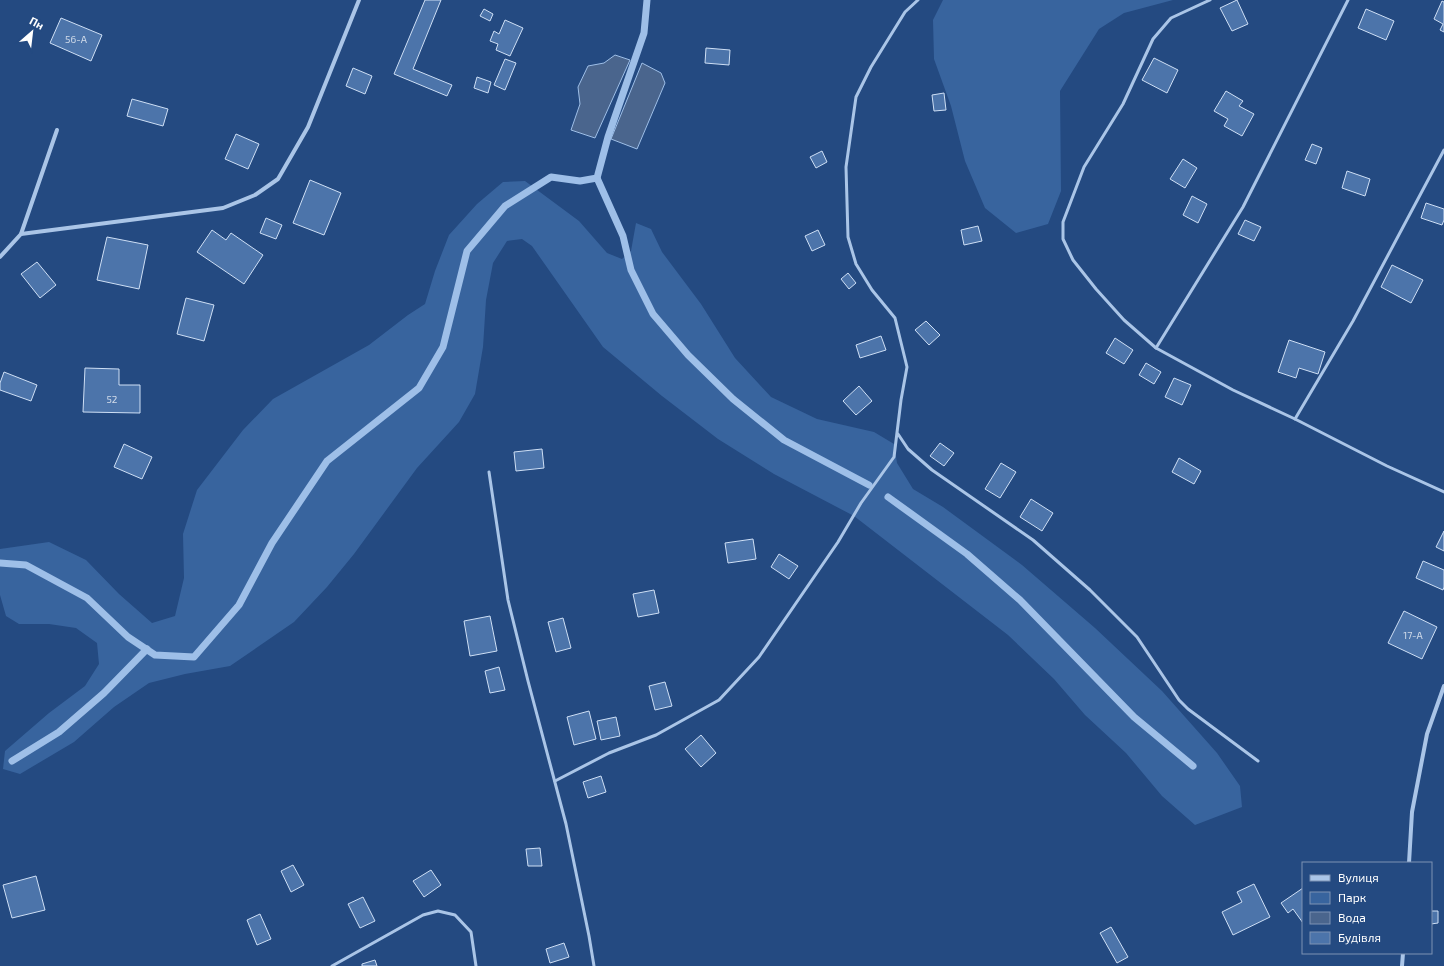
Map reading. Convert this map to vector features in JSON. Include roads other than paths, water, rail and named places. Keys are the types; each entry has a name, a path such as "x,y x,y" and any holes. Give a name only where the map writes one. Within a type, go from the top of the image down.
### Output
{"street":[{"path":"20,234 223,208 255,195 278,179 308,127 359,0"},
{"path":"0,257 20,234 57,130"},
{"path":"1409,862 1412,812 1427,734 1444,686"},
{"path":"1402,966 1403,954"}],"lane":[{"path":"555,781 609,752 656,735 718,700 759,657 838,542 861,503 894,457 898,434 900,400 907,367 895,318 872,290 856,264 848,237 846,167 856,97 871,67 905,12 918,0"},
{"path":"1210,0 1171,18 1153,39 1123,104 1084,167 1063,222 1063,239 1073,260 1096,289 1124,320 1156,348 1234,390 1387,466 1444,492"},
{"path":"1156,348 1243,207 1348,0"},
{"path":"1295,419 1353,321 1444,150"},
{"path":"898,434 908,449 932,470 1033,540 1090,590 1137,637 1179,700 1188,709 1258,761"},
{"path":"489,472 508,600 568,832 594,966"},
{"path":"332,966 423,916 438,911 455,915 471,932 476,966"}],"water":[{"path":"615,55 630,60 595,138 571,130 580,104 578,87 588,66 604,63"},
{"path":"642,63 661,73 665,83 637,149 611,139"}],"waterway":[{"path":"0,563 26,565 87,598 128,637 155,655 194,657 239,605 272,543 327,461 419,388 443,347 467,251 505,206 551,177 580,181 597,178 608,137 644,33 647,0"},
{"path":"597,178 623,236 631,270 653,314 688,355 733,399 784,440 869,485"},
{"path":"888,497 967,554 1020,600 1134,717 1193,766"},
{"path":"12,761 59,732 104,693 147,649"}]}
